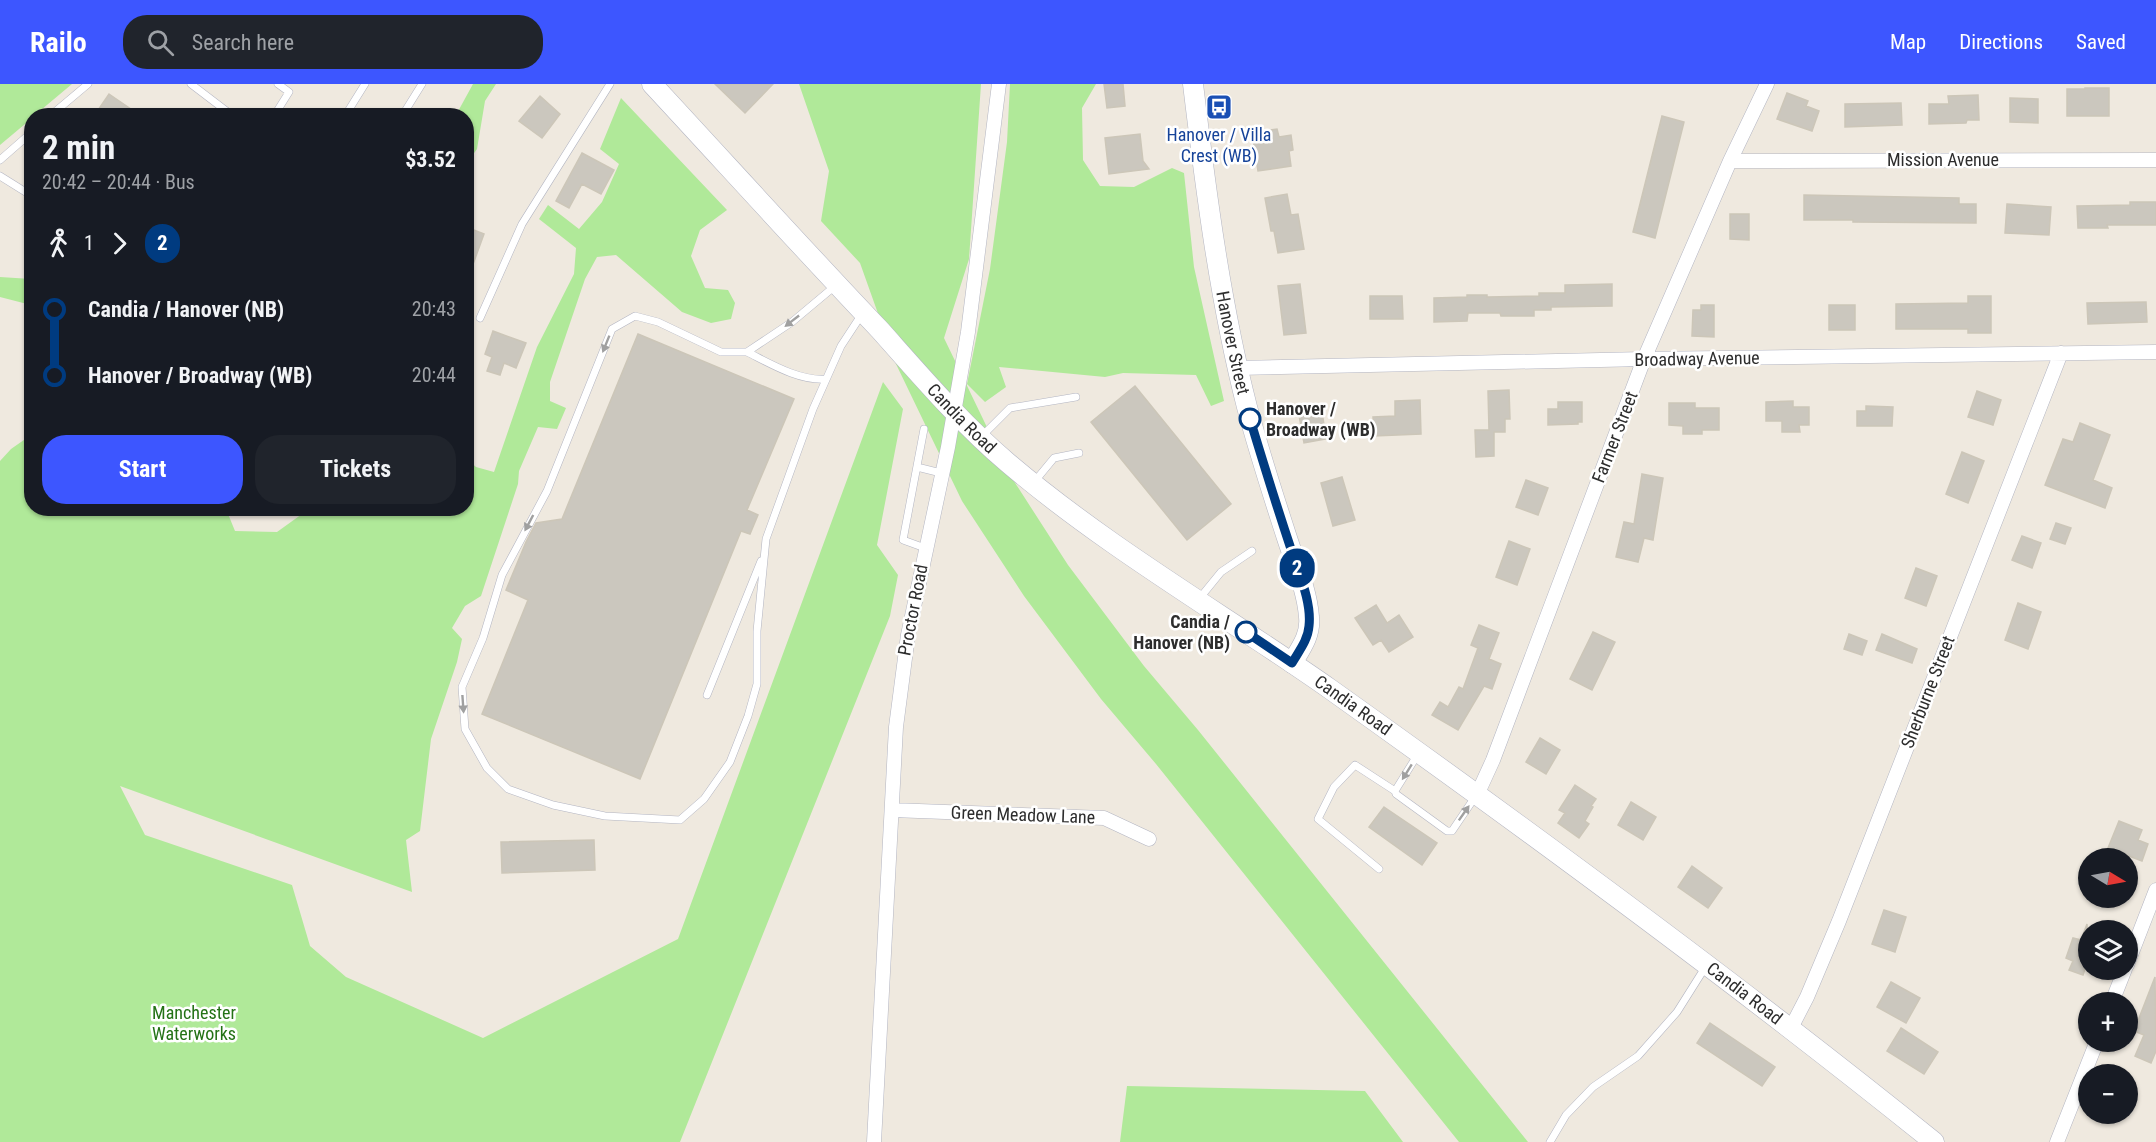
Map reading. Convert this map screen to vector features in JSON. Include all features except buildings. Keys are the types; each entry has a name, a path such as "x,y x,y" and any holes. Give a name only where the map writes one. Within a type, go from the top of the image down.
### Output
{"main road":[{"name":"Candia Road","path":"652,84 953,411 980,438 1033,483 1088,524 1292,663 1477,795 1791,1028 1934,1142"},
{"name":"Hanover Street","path":"1193,84 1214,241 1237,368 1265,471 1299,576 1309,616 1306,639 1292,663"}],"street":[{"name":"Proctor Road","path":"874,1142 900,687 908,635 968,332 999,84"},
{"name":"Farmer Street","path":"1477,795 1493,760 1644,359 1730,161 1767,84"},
{"name":"Mission Avenue","path":"1730,161 2156,160"},
{"name":"Broadway Avenue","path":"1237,368 1644,359 2156,352"},
{"name":"Sherburne Street","path":"1791,1028 1807,997 1839,921 2061,353"},
{"name":"Green Meadow Lane","path":"892,810 1104,818 1149,839"},
{"path":"2138,936 2156,890"},
{"path":"2057,1142 2093,1052"}],"lane":[{"path":"60,108 88,84"},
{"path":"191,84 222,108"},
{"path":"278,84 289,92 279,108"},
{"path":"350,108 365,84"},
{"path":"407,108 422,84"},
{"path":"480,318 522,224 610,84"},
{"path":"0,160 24,139"},
{"path":"0,176 24,191"},
{"path":"747,352 792,322 837,284"},
{"path":"826,380 813,380 768,363 747,352 721,352 658,322 635,316 612,329 547,491 502,574 483,638 462,687 465,729 488,768 508,789 553,805 605,816 680,820 704,799 730,762 748,716 757,684 757,632 766,539 826,380 841,346 863,313"},
{"path":"980,438 1010,408 1076,397"},
{"path":"924,429 903,540 925,548"},
{"path":"1033,483 1054,458 1079,453"},
{"path":"917,467 941,473"},
{"path":"1198,601 1221,572 1252,551"},
{"path":"707,695 764,554"},
{"path":"1395,791 1418,754"},
{"path":"1379,869 1318,819 1334,788 1355,765 1395,791 1448,831 1452,831 1477,795"},
{"path":"1550,1142 1566,1115 1593,1087 1638,1056 1677,1012 1706,966"}],"green space":[{"path":"0,84 72,84 43,108 24,108 24,125 0,145"},
{"path":"473,84 496,84 485,101 477,149 474,153 474,108 460,108"},
{"path":"799,84 981,84 969,259 944,338 1010,475 1068,565 1144,666 1198,730 1528,1142 1459,1142 1156,764 1101,699 1024,596 962,501 896,364 860,263 821,221 829,171"},
{"path":"1010,84 1096,84 1082,108 1083,160 1100,186 1134,187 1172,168 1184,173 1194,267 1224,401 1211,406 1196,375 1123,373 1105,377 999,367 1006,387 985,402 967,384 990,269 1007,142"},
{"name":"Manchester Waterworks","path":"621,98 727,210 700,230 691,256 705,288 728,290 735,303 731,319 711,323 682,312 616,255 597,257 585,279 550,382 550,401 566,408 557,429 538,427 519,471 518,484 481,596 465,606 452,628 462,639 457,662 431,739 420,831 406,840 412,892 120,786 145,835 292,885 310,946 346,977 483,1038 678,939 883,382 903,409 877,545 898,575 890,616 680,1142 0,1142 0,461 24,440 24,516 229,516 235,531 277,532 299,516 474,516 474,465 494,472 537,347 574,274 576,248 539,219 548,205 579,229 602,202 619,164 600,149"},
{"path":"0,277 24,279 24,303 0,297"},
{"path":"1127,1086 1365,1091 1403,1142 1120,1142"}],"bus line":[{"name":"2","path":"1246,632 1292,663 1306,639 1309,627 1306,599 1250,419"}],"place":[{"name":"Hanover / Villa Crest (WB)","path":"1219,107"},
{"name":"Hanover / Broadway (WB)","path":"1250,419"},
{"name":"Candia / Hanover (NB)","path":"1246,632"}]}
